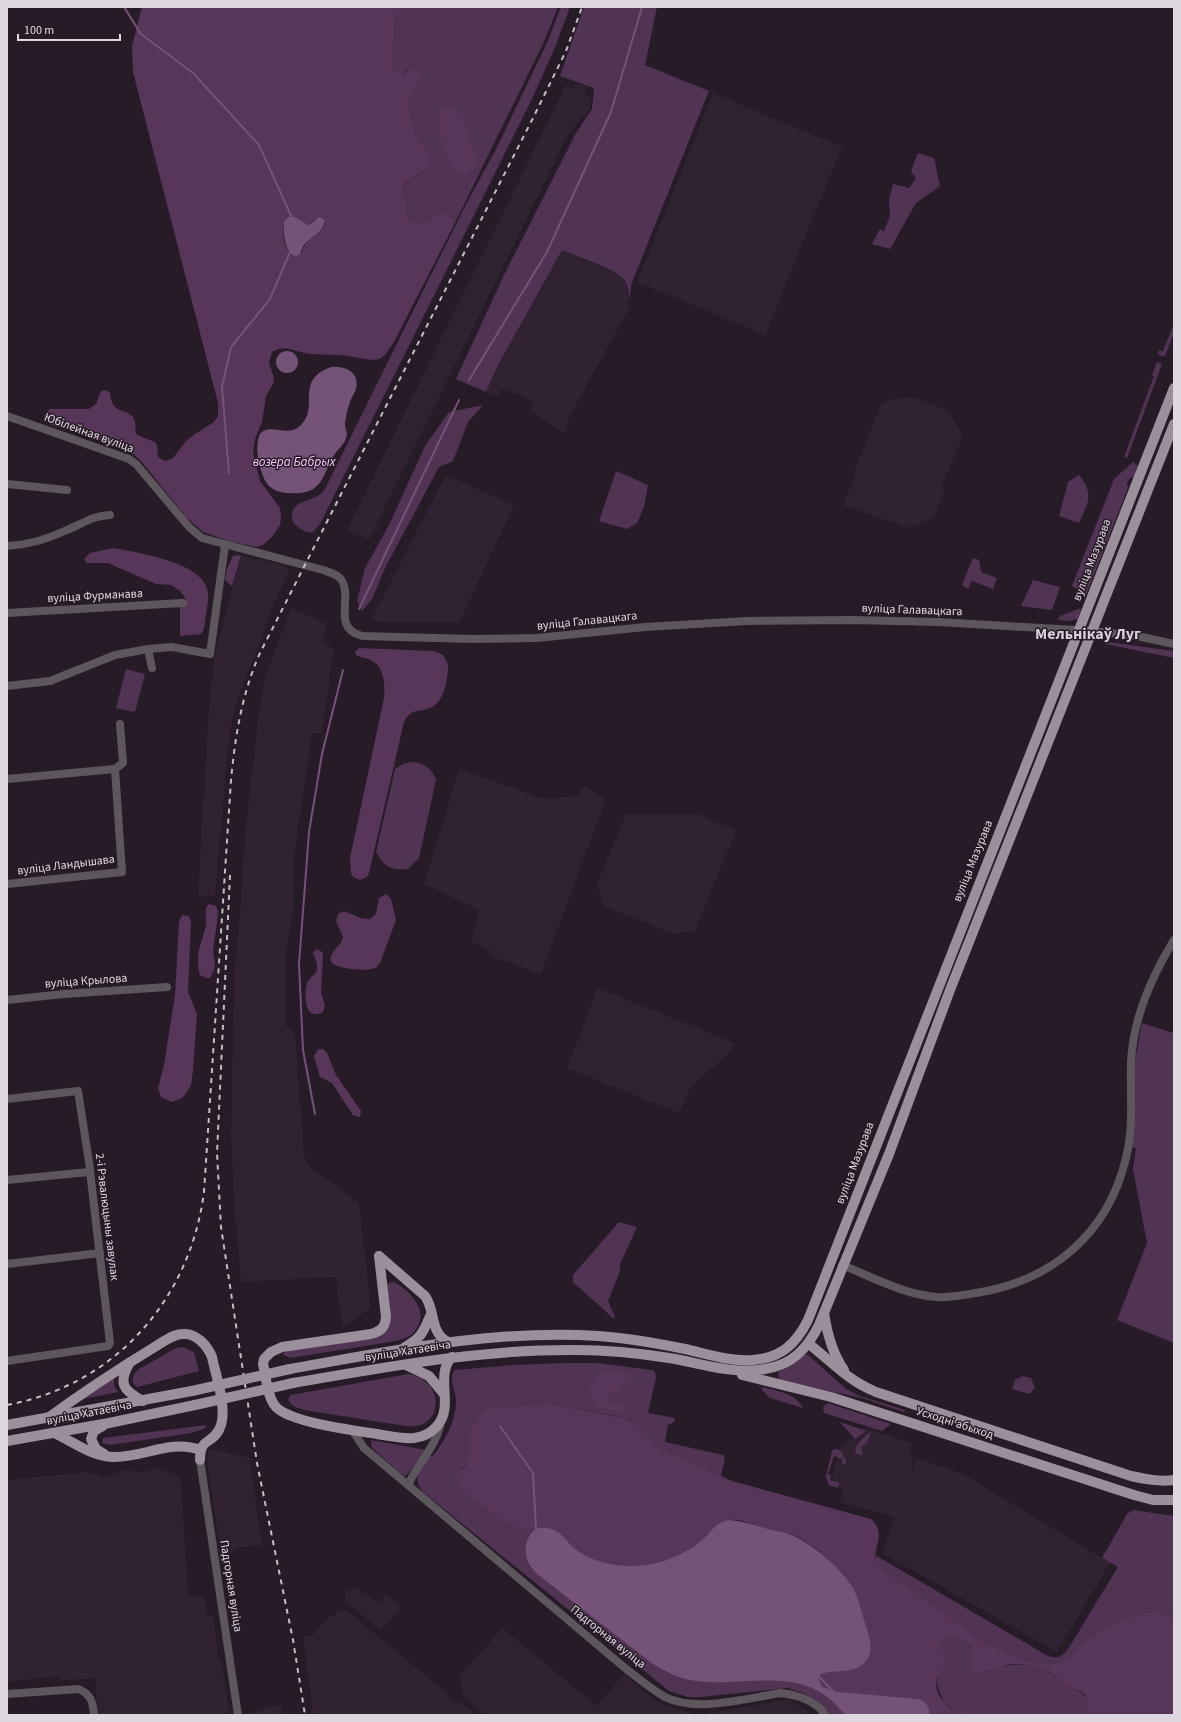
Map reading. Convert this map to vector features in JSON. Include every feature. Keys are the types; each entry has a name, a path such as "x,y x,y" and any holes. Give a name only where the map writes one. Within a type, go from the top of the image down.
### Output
{"main road":[{"name":"вуліца Мазурава","path":"794,1343 808,1320 830,1260 1174,388"},
{"path":"794,1343 809,1344 824,1313 842,1265 889,1154 950,990 1174,424"},
{"path":"448,1342 437,1332 433,1325 428,1301 425,1296 379,1256 386,1317 384,1326 380,1331 282,1347 271,1352 264,1359 263,1364 272,1402 287,1415 352,1430 400,1438 412,1438 428,1434 441,1421 445,1410 445,1372 448,1362 452,1357"},
{"path":"830,1260 842,1265"},
{"path":"824,1313 826,1329 832,1349 840,1365 850,1379"},
{"path":"401,1349 416,1341 424,1333 431,1314"},
{"path":"48,1418 130,1362 176,1335 189,1334 195,1337 208,1349 212,1357 224,1414 218,1432 203,1444 200,1455 192,1447 173,1446 113,1457 97,1455 82,1449 70,1440 54,1433"},
{"name":"вуліца Хатаевіча","path":"7,1425 143,1401 290,1369 448,1342 524,1335 597,1336 652,1343 744,1361 770,1357 780,1353 794,1343"},
{"name":"вуліца Хатаевіча","path":"7,1441 110,1423 293,1383 452,1357 526,1351 576,1350 622,1352 670,1358 727,1370 753,1371 772,1368 792,1359 809,1344"},
{"name":"Усходні абыход","path":"809,1344 850,1379 857,1384 876,1392 1130,1476 1163,1482 1174,1480"},
{"path":"130,1362 124,1376 124,1386 128,1394 143,1401"},
{"path":"404,1364 418,1369 429,1376 446,1397"},
{"name":"Усходні абыход","path":"727,1370 831,1397 1134,1495 1152,1500 1174,1500"},
{"path":"921,1425 926,1408"},
{"path":"110,1423 94,1431 91,1439 96,1449 113,1457"}],"street":[{"name":"Юбілейная вуліца","path":"7,416 130,459 194,531 202,538 225,545"},
{"path":"7,484 66,490"},
{"path":"7,546 22,545 34,542 66,531 97,516 110,515"},
{"name":"вуліца Галавацкага","path":"225,545 312,567 337,576 344,585 344,616 347,624 353,632 362,636 465,639 536,638 644,627 748,621 846,620 939,622 1092,631 1137,636 1174,644"},
{"path":"7,686 50,681 115,655 172,647 210,654 225,545"},
{"name":"вуліца Фурманава","path":"7,613 183,603"},
{"path":"148,650 152,668"},
{"path":"7,779 115,769 123,763 120,724"},
{"name":"вуліца Ландышава","path":"7,884 122,872 115,769"},
{"path":"842,1265 916,1293 938,1297 958,1296 985,1292 1023,1280 1049,1266 1081,1243 1104,1214 1124,1168 1131,1128 1130,1094 1133,1042 1150,989 1174,940"},
{"name":"вуліца Крылова","path":"7,1000 64,994 167,987"},
{"name":"2-і Рэвалюцыны завулак","path":"7,1099 78,1091 108,1317 109,1345 7,1361"},
{"path":"7,1180 89,1172"},
{"path":"7,1264 100,1253"},
{"path":"408,1485 413,1473 436,1441 441,1421"},
{"name":"Падгорная вуліца","path":"352,1430 364,1448 625,1668 665,1697 684,1703 709,1704 790,1694 811,1702 825,1715"},
{"name":"Падгорная вуліца","path":"200,1455 238,1715"},
{"path":"7,1694 78,1688 90,1697 93,1703 94,1715"}],"shaded area":[{"path":"142,7 410,7 400,12 395,19 393,64 394,69 398,73 404,73 411,69 418,71 420,74 421,81 412,94 409,104 415,133 430,155 430,162 428,168 412,178 403,186 402,192 407,201 408,216 412,221 423,223 434,216 446,214 453,219 453,227 395,340 386,354 380,359 373,360 341,355 309,354 285,348 272,352 269,363 274,382 266,396 262,422 255,439 253,452 260,481 280,508 281,518 280,525 272,537 263,545 256,547 229,541 203,532 187,518 141,461 131,452 118,446 52,425 46,421 44,417 45,413 50,409 89,409 96,404 101,391 106,390 110,393 113,405 116,408 133,417 137,435 155,442 157,445 158,457 165,461 173,458 186,441 214,422 218,416 218,403 133,72 132,46","holes":["293,216 308,225 320,217 325,223 320,231 309,240 302,252 292,256 287,249 284,240 284,221"]},
{"path":"410,7 558,7 543,44 453,227 451,217 443,214 423,223 412,221 408,216 407,201 402,192 402,187 410,179 422,173 430,163 427,152 415,133 409,104 412,94 421,81 408,70 401,74 397,73 394,70 393,64 395,19 400,12"},
{"path":"561,7 570,7 556,45 533,97 320,524 313,532 303,531 293,522 292,512 297,505 323,492 464,208 496,149 546,45"},
{"path":"584,7 657,7 645,65 709,91 631,285 630,298 626,281 622,277 602,266 562,250 497,367 486,392 456,379 504,275 576,133 592,109 594,88 560,76"},
{"path":"575,84 586,86 585,94 592,96 589,110 568,134 369,540 347,530 566,85 574,89"},
{"path":"713,93 842,147 765,335 637,282"},
{"path":"449,105 455,107 462,116 476,158 477,166 468,173 460,173 453,167 442,144 439,131 439,118 441,108"},
{"path":"918,153 934,158 940,186 916,203 890,249 872,244 880,229 884,231 890,216 889,200 893,184 909,188 916,179 911,171"},
{"path":"562,250 623,277 630,298 627,303 631,305 579,399 566,425 565,434 532,412 532,400 502,389 498,397 486,392 497,367"},
{"path":"1174,324 1174,333 1165,356 1161,356 1158,354 1159,350 1163,351"},
{"path":"1157,362 1162,364 1127,458 1124,457 1154,376 1152,375"},
{"path":"913,397 949,411 963,436 942,486 945,491 933,518 908,528 843,505 855,475 854,472 881,404 892,399"},
{"path":"483,405 468,422 453,461 439,467 386,566 372,599 362,611 357,601 365,568 390,523 425,446 449,412"},
{"path":"1133,462 1138,466 1134,477 1130,478 1127,483 1128,488 1086,595 1072,586 1114,479"},
{"path":"616,471 648,485 644,507 637,523 627,529 599,521"},
{"path":"446,475 514,505 459,623 378,622 371,620"},
{"path":"1079,475 1087,488 1088,499 1079,523 1059,516 1068,482"},
{"path":"114,548 153,556 183,566 195,573 204,582 208,592 204,629 201,634 180,636 180,607 185,606 186,599 180,591 171,585 156,584 108,563 87,563 84,559 90,553"},
{"path":"241,555 282,565 290,569 276,599 236,704 229,736 215,896 198,897 208,721 214,658"},
{"path":"241,555 232,586 225,580 227,569 233,556"},
{"path":"973,558 979,560 981,572 997,578 993,589 972,581 968,589 962,585"},
{"path":"1033,580 1060,587 1052,610 1021,606"},
{"path":"291,608 327,624 322,643 334,649 322,734 312,733 293,864 294,904 285,961 285,1025 295,1032 304,1157 310,1167 359,1203 371,1308 342,1327 336,1277 241,1282 235,1214 231,1137 233,1031 236,953 241,904 245,834 264,680"},
{"path":"1081,608 1078,619 1070,621 1058,620 1060,616"},
{"path":"1108,642 1174,651 1174,658 1105,644"},
{"path":"359,648 433,651 443,655 448,664 445,689 439,701 430,708 413,712 404,722 369,873 367,877 360,880 353,877 351,873 350,858 384,698 384,688 382,672 379,667 371,660 356,655 355,652"},
{"path":"126,669 145,674 135,712 116,708"},
{"path":"414,762 428,767 436,780 419,858 408,869 397,869 386,865 376,852 395,769 405,763"},
{"path":"459,769 544,799 577,796 583,785 606,799 541,974 490,956 490,949 471,942 479,910 424,884"},
{"path":"626,814 698,814 736,831 695,931 674,934 603,906 597,884"},
{"path":"386,894 391,899 396,920 380,963 377,967 363,970 343,968 333,964 331,961 331,955 343,937 336,921 338,914 344,911 360,918 370,919 376,914 379,898"},
{"path":"209,904 216,906 218,911 213,951 215,965 210,978 206,978 200,975 198,955 206,925 206,908"},
{"path":"182,915 189,916 191,921 188,992 197,1014 191,1085 182,1098 172,1102 161,1097 158,1088 164,1065 175,995 179,922"},
{"path":"317,949 322,952 323,956 321,992 325,1005 323,1012 317,1014 312,1013 309,1010 307,1006 306,994 307,983 317,971 317,964 313,952"},
{"path":"598,988 734,1043 731,1052 691,1086 679,1113 567,1068"},
{"path":"1142,1023 1174,1033 1174,1343 1117,1320 1147,1243 1133,1169 1136,1148 1132,1147 1135,1060"},
{"path":"318,1049 323,1049 327,1053 336,1075 361,1111 360,1117 353,1115 332,1083 320,1077 314,1056"},
{"path":"619,1222 637,1227 620,1264 620,1271 608,1301 615,1317 613,1318 573,1282 573,1275"},
{"path":"394,1282 408,1292 418,1305 420,1320 411,1335 396,1341 290,1358 282,1354 289,1350 383,1334 390,1323 386,1287 389,1283"},
{"path":"183,1347 194,1352 199,1371 137,1387 133,1383 134,1375 139,1369 176,1348"},
{"path":"804,1354 808,1355 846,1389 860,1396 905,1410 904,1412 862,1398 781,1381 778,1376 779,1371"},
{"path":"598,1363 652,1370 655,1372 656,1377 648,1413 675,1418 674,1422 668,1425 665,1442 723,1455 725,1458 721,1476 656,1446 631,1421 615,1416 547,1403 491,1407 482,1410 474,1419 472,1425 468,1462 460,1470 543,1527 706,1536 714,1526 770,1530 784,1533 816,1570 929,1715 830,1715 815,1699 788,1688 700,1697 688,1697 669,1691 423,1492 419,1487 419,1473 430,1456 433,1456 442,1444 454,1417 456,1399 452,1377 455,1370 513,1365"},
{"path":"603,1370 613,1372 621,1371 631,1376 632,1381 630,1383 622,1384 619,1392 611,1394 608,1399 613,1404 623,1403 628,1405 628,1411 618,1412 607,1408 598,1407 594,1404 590,1391 590,1385"},
{"path":"408,1374 420,1378 429,1385 434,1394 436,1404 434,1413 428,1421 418,1425 405,1426 304,1410 293,1406 288,1400 291,1395"},
{"path":"1022,1376 1031,1378 1035,1388 1029,1394 1012,1389 1015,1380"},
{"path":"114,1378 114,1386 118,1392 83,1399"},
{"path":"764,1387 791,1396 800,1403 803,1408 770,1398 761,1389"},
{"path":"547,1403 623,1418 636,1424 656,1446 732,1481 871,1519 878,1528 879,1537 875,1558 882,1569 975,1636 1002,1651 1023,1659 1043,1664 1057,1663 1067,1658 1092,1635 1120,1621 1148,1612 1158,1611 1165,1614 1174,1619 1174,1715 1084,1715 1088,1705 1085,1695 1079,1690 1063,1684 1051,1673 1036,1667 1014,1664 991,1671 975,1671 970,1667 972,1651 968,1644 959,1638 948,1636 941,1641 945,1662 936,1683 938,1692 943,1701 950,1708 971,1715 929,1715 918,1699 838,1692 826,1689 818,1681 818,1675 823,1673 847,1671 861,1665 870,1654 870,1642 859,1603 853,1589 842,1574 827,1558 801,1539 793,1535 742,1521 729,1520 724,1521 700,1541 670,1559 636,1565 606,1563 594,1560 578,1551 557,1531 551,1528 525,1530 500,1519 473,1499 460,1487 456,1478 458,1473 467,1463 472,1424 481,1411 491,1407"},
{"path":"828,1403 891,1424 882,1431 824,1413 823,1407"},
{"path":"840,1422 866,1431 855,1439"},
{"path":"207,1425 204,1429 191,1433 110,1445 102,1443 103,1438"},
{"path":"864,1428 911,1443 912,1471 917,1458 965,1475 1110,1563 1057,1652 882,1553 895,1517 840,1502 843,1488 838,1486 832,1479 838,1450"},
{"path":"871,1432 867,1443 861,1447 863,1456 855,1453 858,1444"},
{"path":"371,1440 426,1450 405,1476 372,1448"},
{"path":"209,1449 251,1458 250,1462 262,1545 234,1548 234,1553 221,1555 207,1459"},
{"path":"835,1449 840,1450 846,1460 845,1465 842,1464 843,1459 834,1456 828,1474 831,1476 830,1480 839,1483 838,1488 829,1485 826,1476 832,1451"},
{"path":"157,1468 180,1476 189,1597 204,1595 207,1617 213,1615 219,1661 221,1661 230,1715 98,1715 95,1678 61,1680 58,1676 7,1682 7,1480 87,1472 103,1478 123,1470 144,1472"},
{"path":"1133,1510 1174,1516 1174,1619 1163,1612 1158,1611 1131,1617 1088,1638 1072,1654 1057,1663 1032,1662 987,1643 940,1613 882,1569 876,1562 875,1555 1048,1656 1057,1657 1064,1654 1068,1649 1118,1567 1102,1558 1127,1514"},
{"path":"355,1588 363,1594 365,1592 379,1603 386,1595 401,1607 381,1630 347,1603 345,1590"},
{"path":"346,1610 447,1693 449,1699 456,1705 459,1701 477,1715 313,1715 303,1636 313,1635 329,1616 335,1617 338,1611"},
{"path":"502,1628 597,1706 624,1674 657,1702 698,1715 485,1715 462,1695 460,1676"},
{"path":"948,1636 956,1637 966,1642 973,1652 971,1662 988,1672 1011,1665 1027,1665 1050,1673 1064,1685 1079,1691 1085,1696 1088,1705 1084,1715 971,1715 954,1710 944,1703 937,1685 941,1641"},
{"path":"789,1699 812,1715 698,1715"},
{"path":"282,1705 284,1715 248,1715 248,1713 261,1711 264,1708"}],"water":[{"path":"290,216 295,217 308,225 319,217 325,221 322,228 305,244 296,256 293,255 287,248 284,236 284,221"},
{"path":"287,351 295,354 298,362 295,370 287,373 279,370 276,362 279,354"},
{"name":"возера Бабрых","path":"331,367 346,369 352,373 357,383 346,418 345,426 347,435 345,441 334,455 323,478 314,489 307,492 298,493 286,493 274,490 266,482 259,465 257,445 260,434 269,429 290,431 300,426 306,419 310,387 313,379"},
{"path":"729,1520 744,1522 791,1535 802,1540 827,1558 842,1573 853,1588 869,1635 871,1645 870,1655 864,1663 854,1669 821,1674 818,1678 822,1687 838,1692 918,1699 927,1705 929,1715 845,1715 829,1698 811,1688 792,1682 711,1682 685,1679 653,1664 541,1577 531,1568 527,1558 526,1545 531,1534 535,1530 548,1528 559,1533 574,1548 590,1558 608,1564 627,1566 653,1564 668,1560 689,1550 701,1541 717,1525"}],"waterway":[{"path":"124,7 141,34 193,73 259,145 292,218"},
{"path":"469,380 547,252 611,112 642,7"},
{"path":"229,473 222,387 231,347 270,299 290,252"},
{"path":"359,609 459,400"},
{"path":"315,1114 303,1050 299,964 309,832 322,754 343,670"},
{"path":"500,1426 533,1473 536,1529"},
{"path":"817,1675 835,1693"}],"railway":[{"path":"7,1405 46,1395 81,1378 113,1357 141,1332 164,1302 182,1268 196,1231 204,1192 231,780 237,731 248,684 260,653 533,118 566,51 582,7"},
{"path":"230,875 217,1153 221,1227 257,1463 293,1640 305,1715"}],"district":[{"name":"Мельнікаў Луг","path":"1088,634"}]}
